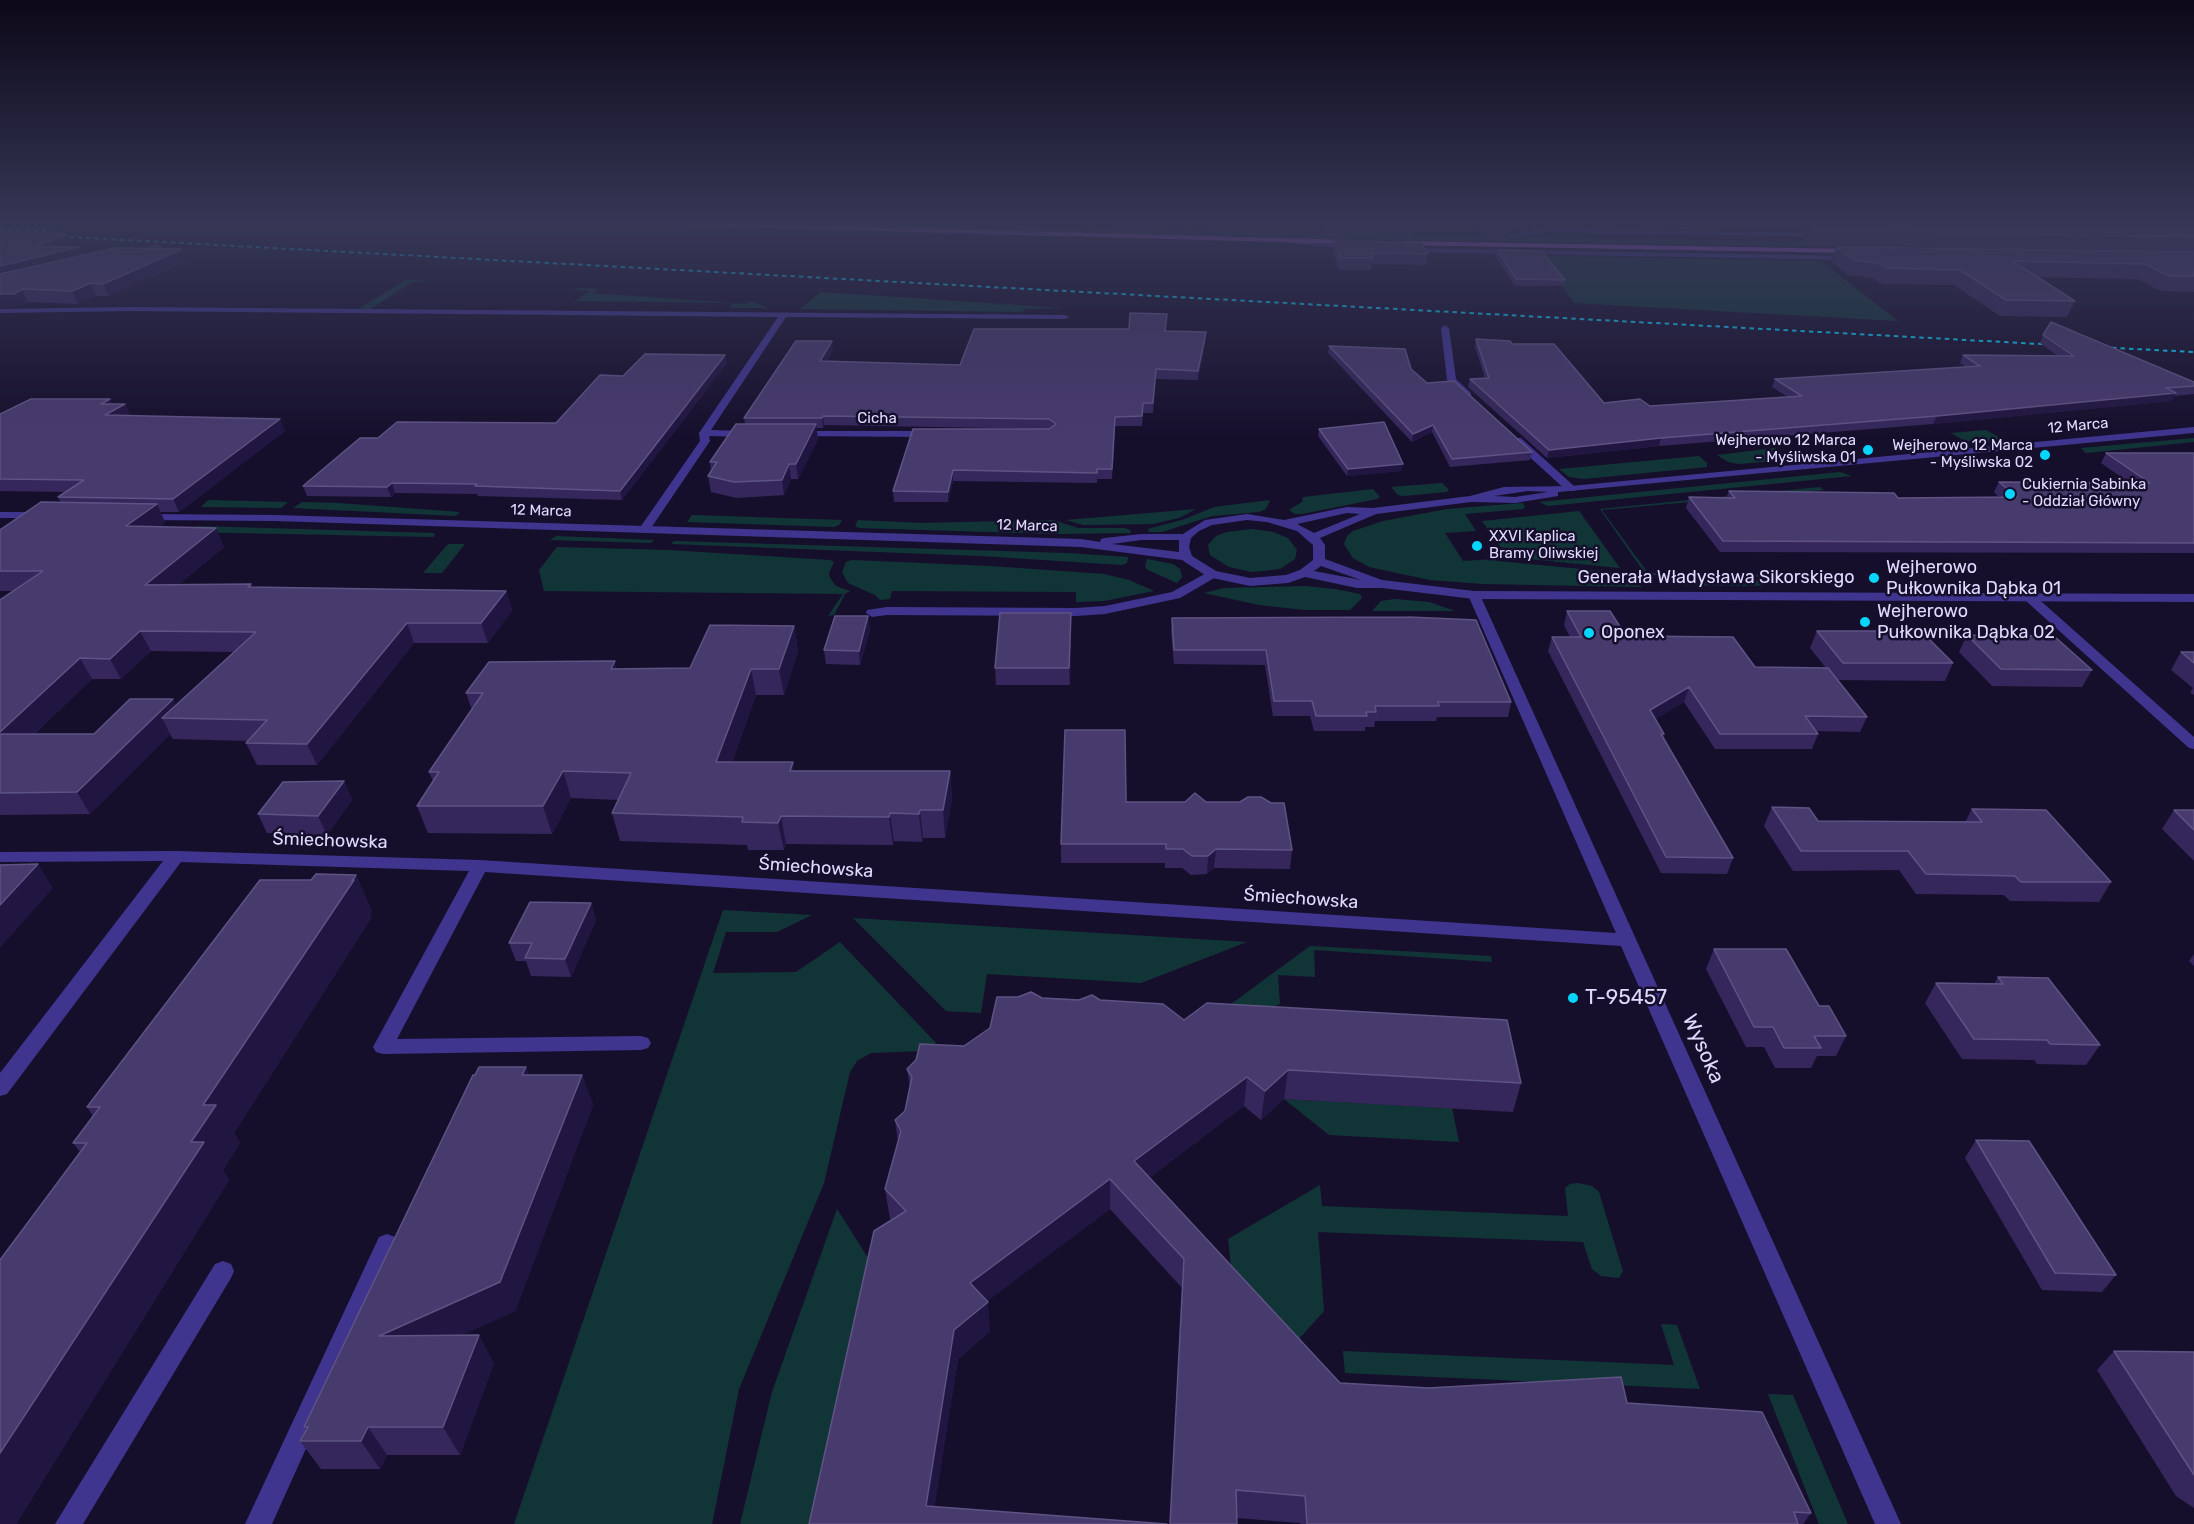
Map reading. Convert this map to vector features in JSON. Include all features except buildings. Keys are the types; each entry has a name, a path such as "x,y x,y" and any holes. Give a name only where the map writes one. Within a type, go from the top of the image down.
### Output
{"street":[{"path":"0,311 131,309 1065,317"},
{"path":"645,530 705,441 704,434 783,315"},
{"path":"1445,328 1452,380 1477,404"},
{"name":"12 Marca","path":"1286,523 1347,510 1372,511 1471,499 1544,498 1571,489 2194,430"},
{"path":"704,434 764,434"},
{"name":"Cicha","path":"788,434 942,434"},
{"path":"1511,435 1571,489"},
{"name":"12 Marca","path":"1313,537 1361,519 1372,511"},
{"path":"0,514 57,516"},
{"name":"12 Marca","path":"136,516 1081,543 1186,556"},
{"path":"1227,518 1258,518 1286,523 1313,537 1321,553 1319,561 1304,573 1288,579 1250,582 1212,574 1201,569 1186,556 1183,547 1186,537 1195,529 1209,522 1227,518"},
{"name":"12 Marca","path":"1081,543 1140,537 1186,537"},
{"name":"Generała Władysława Sikorskiego","path":"1319,561 1363,575 1382,584"},
{"name":"Generała Władysława Sikorskiego","path":"1304,573 1357,584 1382,584 1473,595 2194,598"},
{"path":"872,613 887,611 1076,612 1118,608 1176,595 1212,574"},
{"name":"Wysoka","path":"1473,595 1888,1524"},
{"path":"2029,597 2194,745"},
{"path":"0,1088 176,856"},
{"name":"Śmiechowska","path":"0,857 176,856 480,866 1628,940"},
{"path":"480,866 383,1047 641,1042"},
{"path":"258,1524 387,1244"},
{"path":"68,1524 223,1271"}],"green space":[{"path":"381,295 392,295 370,309 358,309"},
{"path":"584,295 623,295 732,303 577,301 569,306"},
{"path":"817,295 869,295 1065,308 1024,309 1023,312 800,309"},
{"path":"1568,295 1865,295 1898,321 1574,303"},
{"path":"751,301 768,308 730,308 733,303 746,304"},
{"path":"1986,430 2004,440 1976,443 1963,440 1951,433"},
{"path":"2194,438 2194,442 2086,453 2081,448"},
{"path":"1775,448 1787,456 1788,460 1738,464 1728,462 1717,455"},
{"path":"1699,456 1707,463 1707,467 1584,479 1569,477 1559,469"},
{"path":"1840,472 1852,476 1548,506 1539,502"},
{"path":"1442,483 1449,490 1447,492 1404,496 1398,495 1391,487"},
{"path":"1820,487 1824,490 1602,510 1648,573 1782,575 1782,577 1646,575 1600,509"},
{"path":"1373,489 1380,497 1377,499 1302,514 1295,514 1289,510 1302,502 1303,497"},
{"path":"208,500 288,502 281,508 201,507"},
{"path":"1270,500 1266,509 1259,512 1212,516 1162,532 1149,532 1148,529 1185,519 1214,507"},
{"path":"302,502 460,512 456,516 293,508"},
{"path":"1522,503 1525,506 1523,509 1465,514 1476,531 1445,533 1463,561 1496,559 1497,561 1624,573 1642,587 1483,584 1430,580 1369,567 1353,558 1344,544 1347,536 1353,531 1383,521 1447,509"},
{"path":"1196,509 1179,518 1153,524 1083,525 1066,520"},
{"path":"1579,511 1620,568 1508,557 1482,521"},
{"path":"692,515 842,520 834,527 687,522"},
{"path":"858,520 921,523 1053,520 1078,528 1125,528 1131,533 1057,534 859,528 855,526"},
{"path":"197,526 434,533 435,535 433,537 185,532"},
{"path":"1252,529 1273,532 1288,538 1297,550 1295,559 1280,569 1252,572 1229,567 1210,555 1208,545 1216,536 1227,532"},
{"path":"556,536 654,540 651,543 550,540"},
{"path":"674,541 1067,553 1128,557 1127,563 1122,565 981,556 671,544"},
{"path":"448,544 465,544 442,573 423,573"},
{"path":"557,547 668,550 830,560 834,562 829,573 830,578 836,586 850,591 845,594 834,615 828,616 843,594 544,591 539,570"},
{"path":"1147,559 1173,564 1180,569 1182,577 1177,583 1148,570 1145,567"},
{"path":"852,560 1104,574 1129,580 1154,591 1104,601 1076,602 1076,592 892,591 890,599 880,600 875,595 848,583 842,572 846,562"},
{"path":"1676,582 1793,582 1755,586 1671,585"},
{"path":"1306,586 1360,594 1362,598 1350,610 1305,610 1259,605 1204,593 1224,588"},
{"path":"1395,599 1429,602 1455,611 1372,611 1381,601"},
{"path":"723,910 812,915 777,932 726,932 713,973 796,972 840,942 936,1043 922,1051 871,1053 857,1061 850,1072 824,1183 739,1389 712,1524 514,1524"},
{"path":"853,918 1247,942 1141,983 987,974 981,1013 946,1011"},
{"path":"1310,946 1491,956 1492,962 1314,950 1315,977 1278,975 1280,1004 1267,1010 1227,1007"},
{"path":"1284,1099 1452,1108 1459,1142 1329,1135"},
{"path":"1570,1184 1592,1186 1599,1192 1623,1271 1619,1278 1601,1276 1592,1269 1583,1242 1318,1232 1324,1311 1298,1340 1231,1266 1228,1239 1320,1185 1322,1206 1568,1216 1565,1188"},
{"path":"837,1209 877,1272 823,1524 740,1524 772,1392"},
{"path":"1661,1324 1677,1325 1700,1389 1345,1373 1343,1351 1674,1365"},
{"path":"1768,1394 1793,1395 1848,1524 1819,1524"}],"railway":[{"path":"1141,295 2059,345"},
{"path":"2095,347 2194,352"}],"place":[{"name":"Wejherowo 12 Marca - Myśliwska 01","path":"1868,450"},
{"name":"Wejherowo 12 Marca - Myśliwska 02","path":"2045,455"},
{"name":"Cukiernia Sabinka - Oddział Główny","path":"2010,494"},
{"name":"XXVI Kaplica Bramy Oliwskiej","path":"1477,546"},
{"name":"Wejherowo Pułkownika Dąbka 01","path":"1874,578"},
{"name":"Wejherowo Pułkownika Dąbka 02","path":"1865,622"},
{"name":"Oponex","path":"1589,633"},
{"name":"T-95457","path":"1573,998"}]}
